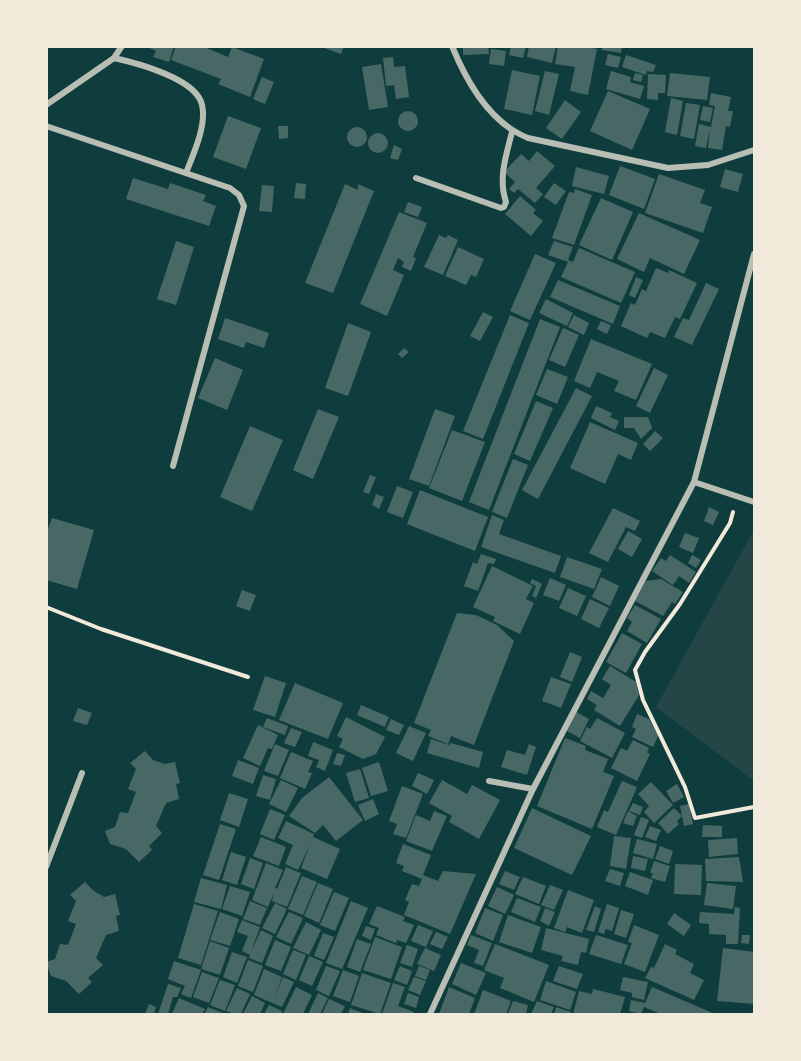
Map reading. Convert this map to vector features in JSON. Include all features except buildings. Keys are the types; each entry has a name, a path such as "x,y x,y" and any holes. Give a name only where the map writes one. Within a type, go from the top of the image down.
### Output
{"street":[{"path":"46,105 114,58 122,46"},
{"path":"452,46 465,76 495,116 512,132 528,138 668,168 708,165 754,150"},
{"path":"114,58 140,63 162,72 183,84 195,94 202,104 203,119 186,173"},
{"path":"46,126 230,188 239,195 244,206 173,466"},
{"path":"416,178 501,208 504,207 506,202 503,191 503,165 512,132"},
{"path":"430,1014 533,789 694,482 754,254"},
{"path":"694,482 754,502"},
{"path":"46,867 82,773"},
{"path":"489,781 533,789"}],"path":[{"path":"736,496 730,523 680,604 645,652 635,670 643,700 685,787 694,818 754,807"},
{"path":"46,607 101,629 248,677"}],"shaded area":[{"path":"754,530 754,781 656,707"}]}
